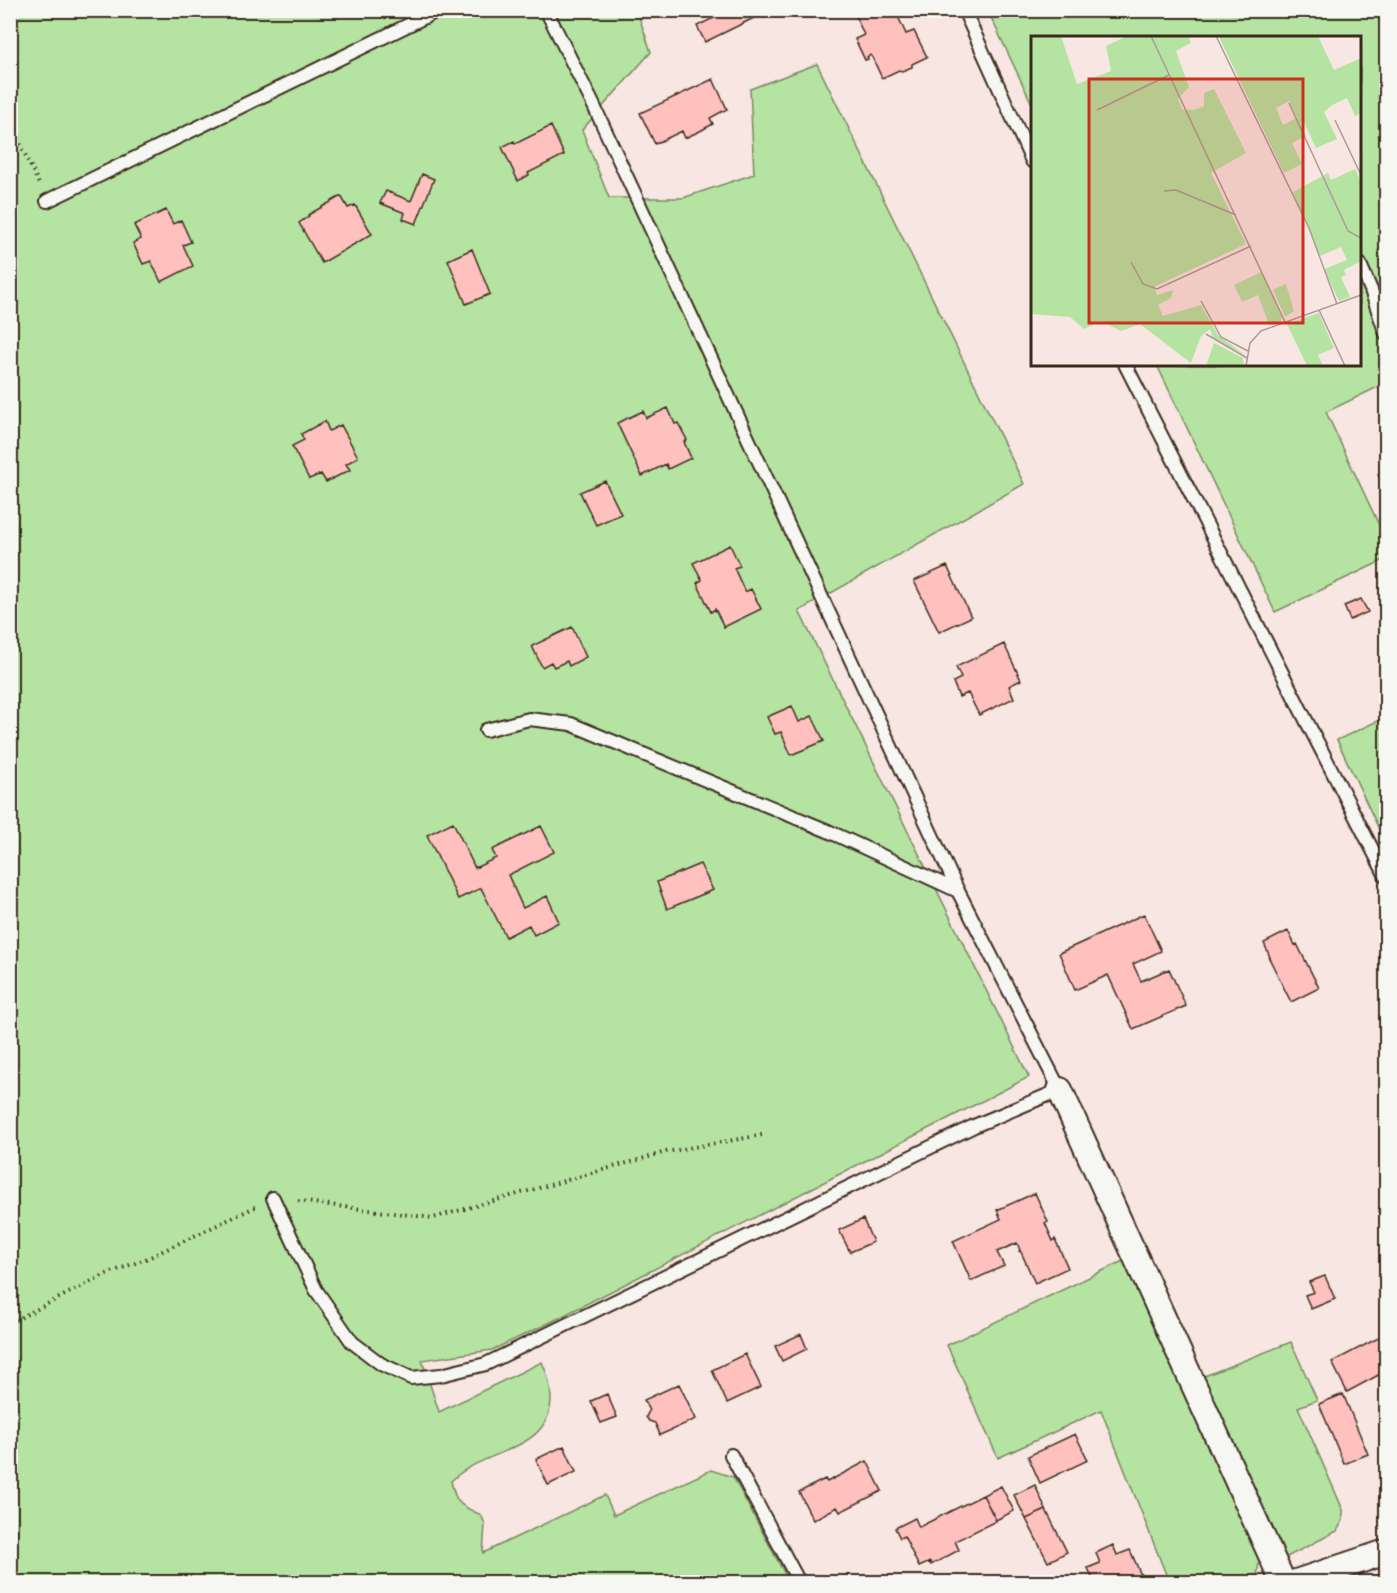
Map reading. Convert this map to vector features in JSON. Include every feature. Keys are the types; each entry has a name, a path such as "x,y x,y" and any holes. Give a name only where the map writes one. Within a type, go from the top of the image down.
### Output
{"street":[{"path":"1060,1089 1282,1582"},
{"path":"1296,1582 1386,1551"}],"lane":[{"path":"47,201 439,10"},
{"path":"273,1198 316,1290 352,1342 381,1364 411,1378 441,1375 486,1364 974,1126 1060,1089 958,891 593,104 546,10"},
{"path":"964,10 1031,159"},
{"path":"1361,268 1386,334"},
{"path":"1126,366 1386,876"},
{"path":"486,730 529,718 570,724 828,831 958,891"},
{"path":"731,1455 799,1582"}],"path":[{"path":"10,122 47,201"},
{"path":"10,1323 104,1275 148,1258 273,1198 433,1218 666,1152 762,1135"}],"green space":[{"path":"11,11 637,11 651,52 582,130 609,198 683,198 754,174 750,89 817,64 1024,484 799,611 1029,1077 492,1350 422,1360 439,1412 542,1362 547,1374 551,1396 550,1407 547,1417 535,1435 515,1447 467,1468 451,1481 457,1500 468,1509 481,1515 485,1524 483,1553 605,1495 614,1515 711,1470 733,1477 789,1582 11,1582"},
{"path":"988,11 1386,11 1386,282 1379,285 1386,302 1386,383 1326,412 1386,540 1386,559 1275,612 1157,366 1361,366 1361,254 1363,253 1361,247 1361,36 1031,36 1031,102"},
{"path":"1386,717 1386,844 1337,740"},
{"path":"1125,1260 1259,1555 1258,1571 1254,1582 1169,1582 1101,1410 998,1458 947,1345"},
{"path":"1291,1342 1317,1400 1298,1407 1343,1510 1343,1520 1337,1531 1285,1558 1202,1377"}],"building":[{"path":"720,10 761,10 762,14 705,42 697,26 722,14"},
{"path":"853,10 895,10 906,34 914,31 927,57 912,64 912,67 882,78 871,55 865,60 855,39 864,35"},
{"path":"713,79 727,109 710,118 713,124 700,131 685,138 682,131 655,144 640,113"},
{"path":"551,126 564,155 528,173 529,175 518,181 502,147 514,141 515,144"},
{"path":"422,174 434,179 416,224 403,219 405,213 380,203 386,191 411,201"},
{"path":"341,196 348,208 355,205 372,234 322,263 299,223 308,215"},
{"path":"166,210 173,224 181,220 191,242 183,245 193,266 161,282 151,261 143,264 133,243 141,239 134,225"},
{"path":"472,249 490,294 466,304 448,260"},
{"path":"668,408 675,424 678,423 687,440 684,442 691,458 668,469 666,464 642,476 617,423 643,411 646,418"},
{"path":"325,421 329,431 341,425 358,457 346,464 350,470 326,482 321,474 309,479 292,446 304,440 301,434"},
{"path":"1386,469 1386,493 1378,474"},
{"path":"605,481 621,514 596,525 580,492"},
{"path":"730,545 740,566 734,568 745,592 751,589 761,609 724,627 715,609 711,612 697,583 702,580 693,563"},
{"path":"947,566 971,617 939,632 914,581"},
{"path":"1361,599 1368,612 1350,620 1344,606"},
{"path":"572,627 586,657 569,666 567,661 554,667 551,662 542,667 532,646"},
{"path":"1004,644 1021,680 1009,686 1014,698 979,715 968,693 959,697 953,682 961,678 956,667"},
{"path":"792,706 799,722 812,716 824,741 791,755 781,732 775,734 767,717"},
{"path":"453,822 475,868 496,858 492,850 541,826 554,852 508,875 523,908 547,896 559,922 534,935 529,925 506,937 481,888 458,899 427,835"},
{"path":"700,864 713,890 667,909 657,882"},
{"path":"1144,914 1161,951 1133,964 1141,981 1169,969 1186,1006 1133,1029 1108,975 1075,990 1059,953"},
{"path":"1288,931 1319,988 1291,1002 1264,943"},
{"path":"1035,1193 1048,1222 1045,1223 1068,1268 1035,1283 1017,1243 997,1252 1004,1266 971,1281 953,1241 1001,1219 997,1210"},
{"path":"863,1219 873,1242 850,1252 839,1230"},
{"path":"1325,1276 1335,1299 1311,1309 1305,1295 1314,1292 1309,1282"},
{"path":"801,1334 807,1349 782,1361 775,1346"},
{"path":"1386,1334 1386,1371 1347,1392 1332,1362"},
{"path":"745,1354 761,1387 727,1403 712,1370"},
{"path":"679,1384 696,1419 660,1435 655,1423 646,1417 649,1411 644,1400"},
{"path":"607,1394 617,1417 601,1423 591,1401"},
{"path":"1343,1394 1368,1454 1344,1464 1319,1404"},
{"path":"1075,1434 1088,1460 1040,1483 1028,1456"},
{"path":"564,1446 576,1472 548,1485 536,1459"},
{"path":"867,1461 882,1491 840,1512 837,1507 813,1520 799,1492 825,1479 827,1482"},
{"path":"1035,1485 1046,1510 1026,1519 1014,1495"},
{"path":"1001,1486 1014,1511 996,1520 983,1495"},
{"path":"983,1495 996,1521 955,1541 959,1550 931,1565 930,1562 919,1567 904,1536 900,1538 895,1528 915,1518 919,1527"},
{"path":"1046,1510 1067,1552 1048,1562 1026,1519"},
{"path":"1113,1545 1117,1555 1130,1550 1144,1582 1094,1582 1088,1568 1100,1563 1096,1553"}]}
